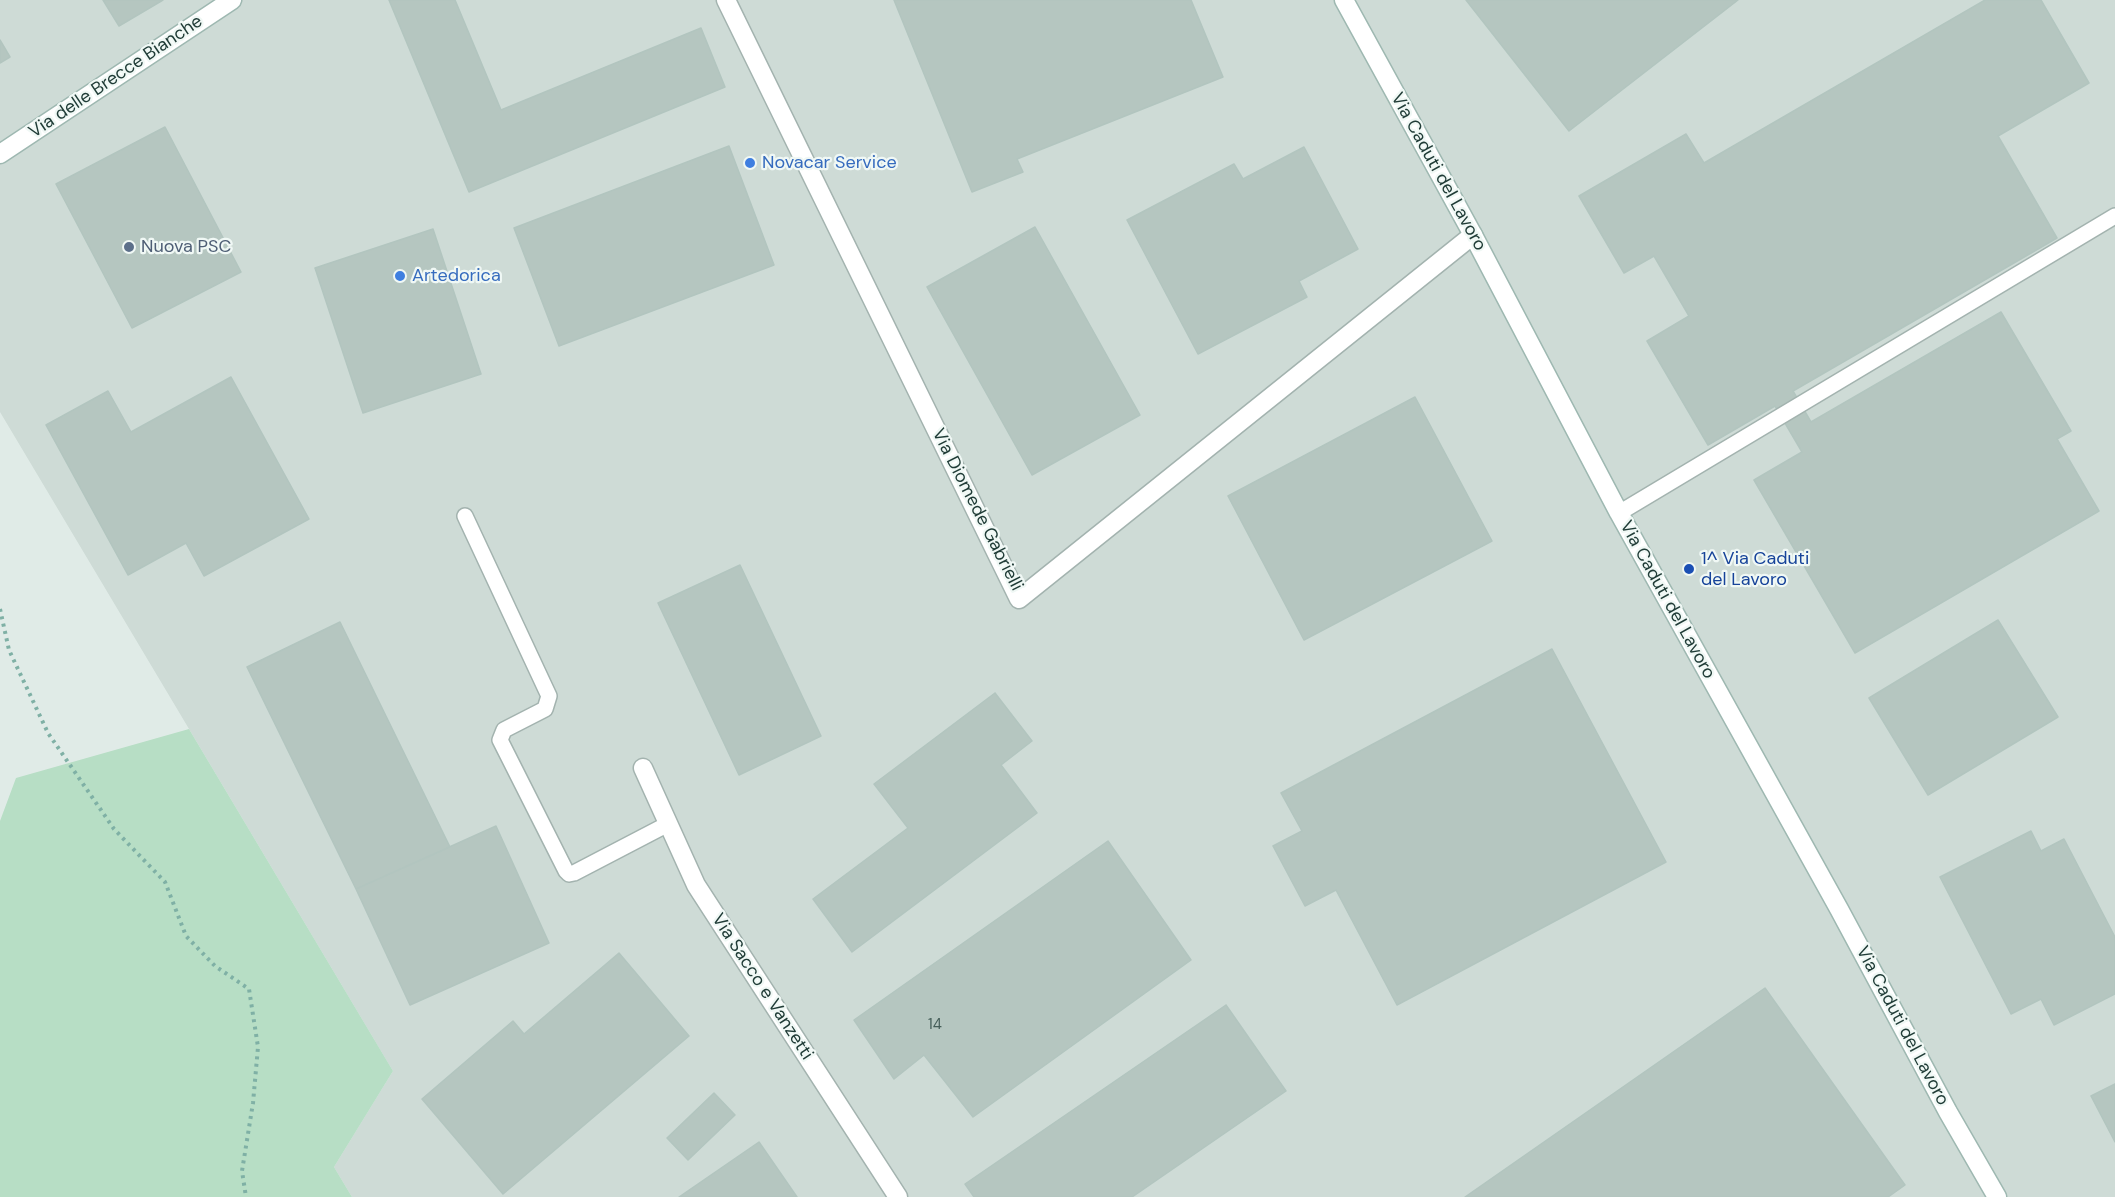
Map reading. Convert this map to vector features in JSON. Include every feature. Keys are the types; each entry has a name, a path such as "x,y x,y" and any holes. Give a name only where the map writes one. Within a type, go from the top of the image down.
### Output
{"street":[{"name":"Via delle Brecce Bianche","path":"0,154 232,0"},
{"name":"Via Diomede Gabrielli","path":"726,0 1019,599 1473,235"},
{"name":"Via Caduti del Lavoro","path":"1344,0 1473,235 1618,513 1997,1197"},
{"name":"Via Sacco e Vanzetti","path":"643,768 696,885 898,1197"}],"lane":[{"path":"1618,513 2115,216"},
{"path":"465,516 549,696 545,709 504,730 500,740 566,871 569,874 574,873 668,824"}],"path":[{"path":"0,609 9,650 48,733 114,829 165,882 186,936 215,966 249,989 258,1047 253,1103 242,1171 246,1197"}],"shaded area":[{"path":"0,0 2115,0 2115,1197 352,1197 334,1167 393,1071 0,412"}],"green space":[{"path":"189,729 393,1071 334,1167 352,1197 0,1197 0,821 16,778"}],"building":[{"path":"103,0 163,0 119,26"},
{"path":"389,0 455,0 501,110 701,28 725,87 469,192"},
{"path":"894,0 1191,0 1223,77 1017,159 1023,172 972,192"},
{"path":"1466,0 1738,0 1569,131"},
{"path":"1985,0 2041,0 2089,83 1998,136 2057,238 1793,391 1811,422 2001,312 2071,431 2057,439 2099,511 1855,653 1754,480 1802,452 1775,406 1708,445 1647,341 1689,316 1654,256 1624,273 1579,196 1686,134 1704,163"},
{"path":"0,40 10,57 0,63"},
{"path":"165,127 241,272 132,328 56,184"},
{"path":"729,146 774,265 559,346 514,228"},
{"path":"1304,147 1358,249 1299,281 1307,297 1198,354 1127,220 1234,164 1243,179"},
{"path":"1035,227 1140,415 1032,475 927,287"},
{"path":"433,229 481,374 363,413 315,268"},
{"path":"231,377 309,519 204,576 186,543 128,575 46,425 108,391 131,432"},
{"path":"1415,397 1492,541 1304,640 1228,496"},
{"path":"740,565 821,736 739,775 658,603"},
{"path":"1998,620 2058,717 1928,795 1869,698"},
{"path":"340,622 450,847 356,889 247,667"},
{"path":"1552,649 1666,862 1397,1005 1336,890 1305,906 1273,846 1302,831 1281,793"},
{"path":"995,693 1032,741 1001,765 1037,813 852,952 813,899 908,828 874,784"},
{"path":"496,826 549,943 410,1005 356,889"},
{"path":"2031,831 2041,851 2064,839 2115,937 2115,994 2054,1025 2041,999 2011,1014 1940,877"},
{"path":"1108,841 1191,960 973,1117 924,1055 894,1079 854,1020"},
{"path":"619,953 689,1036 503,1194 422,1099 513,1021 524,1034"},
{"path":"1765,988 1905,1185 1888,1197 1465,1197"},
{"path":"1226,1005 1286,1091 1132,1197 974,1197 965,1184"},
{"path":"2115,1084 2115,1142 2091,1096"},
{"path":"714,1093 735,1115 688,1160 667,1138"},
{"path":"759,1142 797,1197 679,1197"}],"place":[{"name":"Novacar Service","path":"750,163"},
{"name":"Nuova PSC","path":"129,247"},
{"name":"Artedorica","path":"400,276"},
{"name":"1^ Via Caduti del Lavoro","path":"1689,569"}]}
